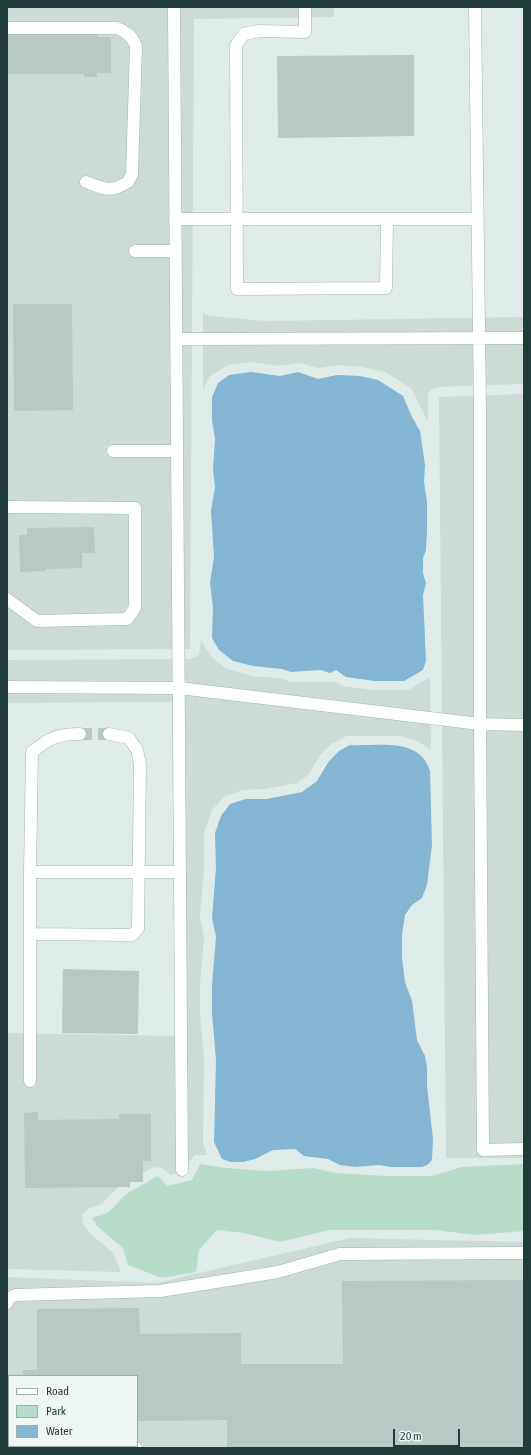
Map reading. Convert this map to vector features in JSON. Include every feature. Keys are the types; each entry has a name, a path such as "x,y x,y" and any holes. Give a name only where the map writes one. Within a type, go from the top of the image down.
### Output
{"lane":[{"path":"174,7 182,1170"},
{"path":"305,7 305,32 259,31 244,34 236,45 237,289 386,288 387,219"},
{"path":"475,7 480,410 480,724 483,1150 524,1149"},
{"path":"7,28 117,28 126,32 133,38 136,46 132,174 128,182 113,190 104,190 86,182"},
{"path":"175,219 477,219"},
{"path":"135,251 175,251"},
{"path":"176,339 524,338"},
{"path":"113,451 177,451"},
{"path":"7,507 135,508 135,608 127,620 37,621 7,599"},
{"path":"7,687 179,688 480,724 524,725"},
{"path":"30,1081 30,872 32,752 45,741 61,734 80,734"},
{"path":"30,934 132,936 138,929 140,764 137,750 129,738 109,734"},
{"path":"30,872 180,872"},
{"path":"7,1303 8,1298 15,1294 160,1291 278,1272 340,1254 524,1253"}],"shaded area":[{"path":"7,7 334,7 334,17 194,19 190,649 7,650"},
{"path":"203,313 209,316 267,321 524,317 524,384 438,387 432,389 428,394 428,422 412,389 385,372 361,367 338,365 318,368 299,363 279,366 250,362 228,365 209,377 203,391"},
{"path":"524,394 524,1158 446,1158 439,397"},
{"path":"201,641 212,657 225,668 252,676 279,678 291,682 335,682 343,686 373,690 410,689 430,677 431,750 417,741 401,736 347,736 331,744 319,757 308,775 297,783 266,789 242,790 224,797 212,810 204,833 204,868 200,917 204,938 200,985 200,1013 204,1060 203,1142 207,1155 195,1155 190,1160 184,1172 171,1175 161,1167 152,1168 120,1185 102,1204 88,1209 82,1214 83,1224 91,1234 113,1253 121,1272 7,1269 7,1033 175,1036 172,702 7,703 7,660 190,659 199,655"},
{"path":"350,1238 524,1242 524,1448 7,1448 7,1277 156,1283"}],"green space":[{"path":"200,1164 226,1168 268,1171 313,1168 336,1173 385,1176 432,1176 462,1167 524,1164 524,1231 476,1235 434,1230 329,1230 280,1242 244,1233 217,1230 199,1250 196,1272 162,1278 128,1265 123,1248 98,1227 92,1218 109,1212 126,1194 158,1176 167,1186 192,1180"}],"water":[{"path":"251,372 280,376 298,372 318,379 337,375 360,376 378,380 403,396 420,431 425,465 424,482 427,502 426,550 423,558 423,573 426,583 423,595 426,661 423,670 404,681 375,681 346,677 336,670 330,673 320,670 291,672 282,669 253,666 233,661 219,650 212,638 213,608 210,583 214,557 211,511 215,487 213,470 215,439 212,420 212,397 218,383 229,375"},
{"path":"350,745 385,745 407,748 417,752 425,760 430,771 432,845 427,885 422,898 412,905 405,915 402,935 402,958 405,982 412,1001 417,1040 425,1056 427,1067 427,1086 433,1139 432,1160 427,1165 422,1167 391,1167 379,1165 355,1167 340,1165 328,1159 304,1156 295,1149 273,1150 255,1159 243,1162 231,1162 222,1159 214,1142 216,1060 212,1013 212,985 216,937 212,918 216,868 215,833 221,816 230,804 246,799 267,799 302,792 317,781 329,761 339,751"}],"building":[{"path":"7,33 98,33 98,37 111,37 111,73 97,73 97,77 84,77 84,74 7,74"},
{"path":"414,55 414,136 278,138 277,56"},
{"path":"13,304 72,304 73,410 14,411"},
{"path":"94,527 95,553 82,553 82,568 46,569 46,571 20,572 19,535 27,535 27,528"},
{"path":"63,969 139,971 138,1034 62,1033"},
{"path":"38,1112 38,1120 119,1119 119,1114 151,1114 151,1161 143,1161 143,1182 130,1182 130,1187 25,1188 24,1113"},
{"path":"524,1280 524,1448 227,1448 227,1420 138,1421 138,1375 23,1375 23,1370 37,1370 37,1309 139,1308 140,1334 241,1333 241,1364 343,1364 342,1281"}],"tunnel":[{"path":"80,734 109,734"}]}
